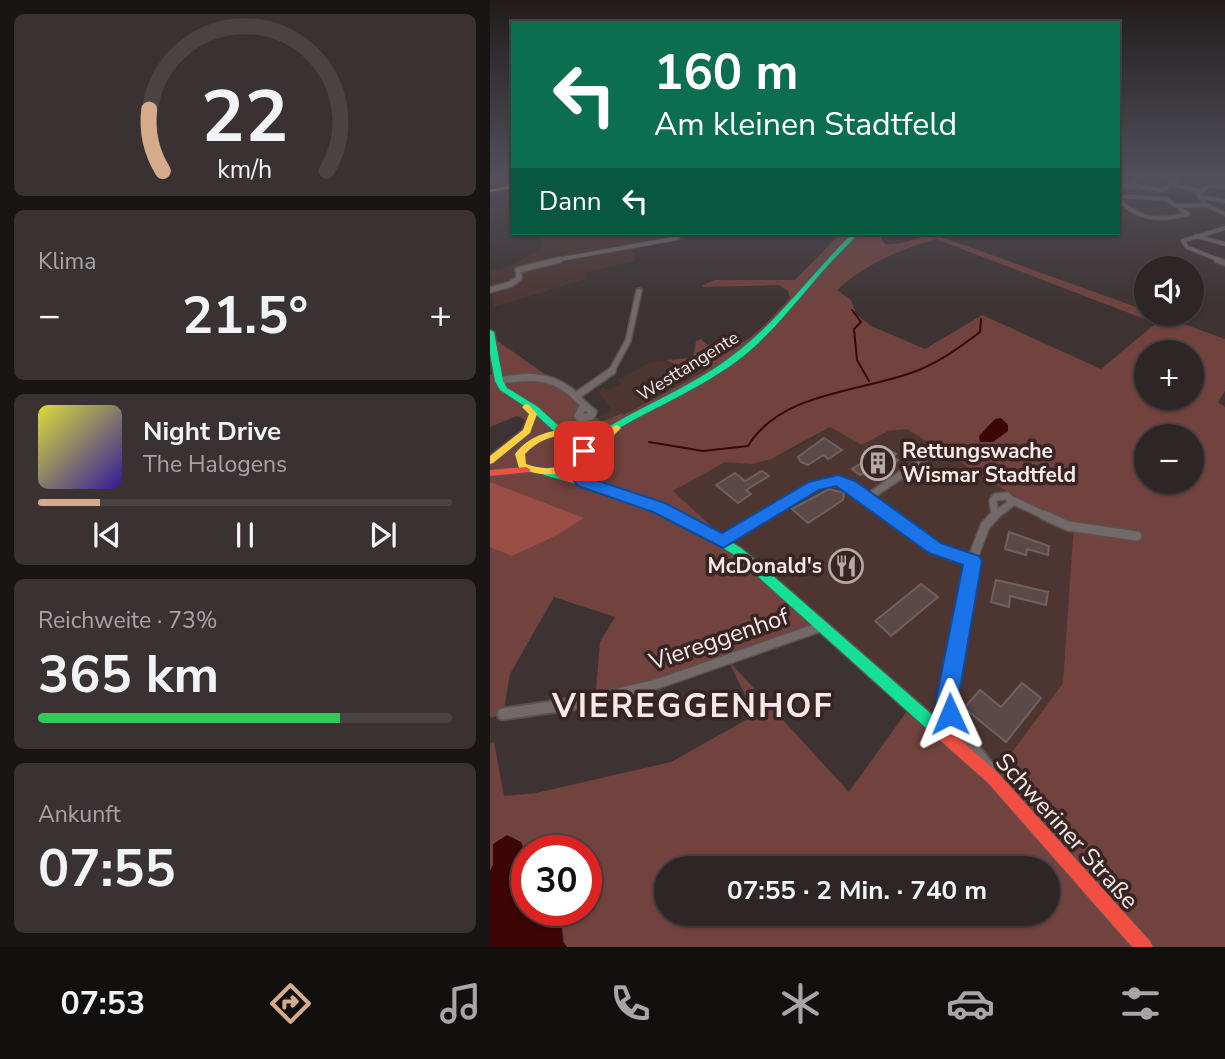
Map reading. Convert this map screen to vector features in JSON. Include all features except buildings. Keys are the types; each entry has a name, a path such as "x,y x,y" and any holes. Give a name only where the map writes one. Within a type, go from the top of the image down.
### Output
{"main road":[{"name":"Westtangente","path":"586,445 620,423 694,385 752,345 785,313 827,261 854,235"},
{"path":"490,332 499,381 504,390 531,412 532,422 524,435 490,461"},
{"path":"516,399 535,409 560,432"},
{"path":"490,472 520,454 538,438 544,428 543,418"},
{"name":"Westtangente","path":"579,435 620,423"},
{"path":"604,488 591,475 588,464 620,423"},
{"path":"538,438 560,432 579,435 586,445 573,474 583,482"},
{"path":"520,454 519,463 526,470"},
{"path":"547,473 577,461"},
{"name":"Schweriner Straße","path":"490,472 526,470 604,488 659,507 723,542 824,625 991,776 1144,947"}],"street":[{"path":"1225,228 1187,238 1183,243 1225,263"},
{"path":"1196,236 1225,244"},
{"path":"490,290 517,281 518,270 526,266 678,238"},
{"path":"576,396 607,379 622,363 639,291"},
{"path":"499,381 543,376 576,396 583,407"},
{"path":"867,498 923,460"},
{"path":"723,542 824,481 841,481 935,548 972,561"},
{"path":"991,776 985,761 950,714 947,700 959,640 959,619 972,561 983,528 1012,501 1068,526 1137,536"},
{"name":"Viereggenhof","path":"503,714 595,701 657,684 824,625"}],"shaded area":[{"path":"537,235 684,235 686,239 632,247 635,261 583,273 586,279 494,307 490,271 509,267 545,246"},
{"path":"839,235 851,235 826,259 752,345 840,246 854,235 879,235 885,244 893,244 930,235 942,235 939,236 1134,306 1134,315 936,239 871,265 837,290 851,300 856,314 871,326 925,349 982,315 1101,369 1134,342 1134,410 1204,410 1204,340 1136,340 1153,326 1189,326 1225,339 1225,391 1218,402 1225,407 1225,947 567,947 562,926 602,926 602,835 511,835 511,843 493,844 493,865 490,871 490,743 494,742 504,796 536,793 671,762 755,715 728,660 849,792 912,704 993,778 1063,683 1074,524 1034,508 907,429 888,431 862,445 830,427 771,459 752,464 725,462 673,491 821,626 595,701 600,642 615,617 554,597 510,674 503,714 490,718 490,547 513,556 490,487 490,461 532,423 517,416 490,427 490,375 497,372 492,337 576,396 601,422 622,413 624,415 709,369 700,364 690,371 666,360 693,358 696,341 701,339 712,347 724,349 737,345 761,328 790,298 788,291 779,285 702,287 715,280 795,280"},
{"path":"665,361 690,371 700,364 709,369 624,415 621,413 600,422 597,418 612,410 598,391 603,387 609,390 622,383 617,380 651,362"},
{"path":"1001,418 1008,425 1008,431 993,442 980,442 979,436 995,419"},
{"path":"831,427 862,445 888,431 907,429 1034,508 1075,524 1065,680 993,778 673,491 725,462 790,451"},
{"path":"490,482 584,518 555,536 512,556 490,547"},
{"path":"507,835 511,837 511,926 562,926 563,942 567,947 490,947 490,871 493,865 493,844"}],"waterway":[{"path":"852,310 861,322 854,329 857,360 869,381"},
{"path":"649,442 703,451 748,446 762,428 799,405 911,373 939,360 980,332 981,319"}],"traffic: fast":[{"path":"586,445 734,359 767,330 854,235"},
{"path":"490,332 499,381 504,390 535,409 560,432"},
{"path":"547,473 645,504 692,525 737,551 940,731"}],"traffic: slow":[{"path":"490,461 527,431 533,414 526,407"},
{"path":"601,485 591,475 588,464 600,444 617,428"},
{"path":"568,432 579,435 585,442 582,452 569,466 551,472 522,466 520,454 535,440 568,432"}],"traffic: jam":[{"path":"490,473 526,470"},
{"path":"940,731 993,778 1144,947"}],"place":[{"name":"Rettungswache Wismar Stadtfeld","path":"878,463"},
{"name":"McDonald's","path":"846,566"}],"district":[{"name":"VIEREGGENHOF","path":"693,706"}],"route":[{"path":"584,451 573,466 573,474 583,482 659,507 723,542 814,486 833,480 849,485 935,548 972,561 959,619 959,640 949,684 947,700 950,714"}]}
